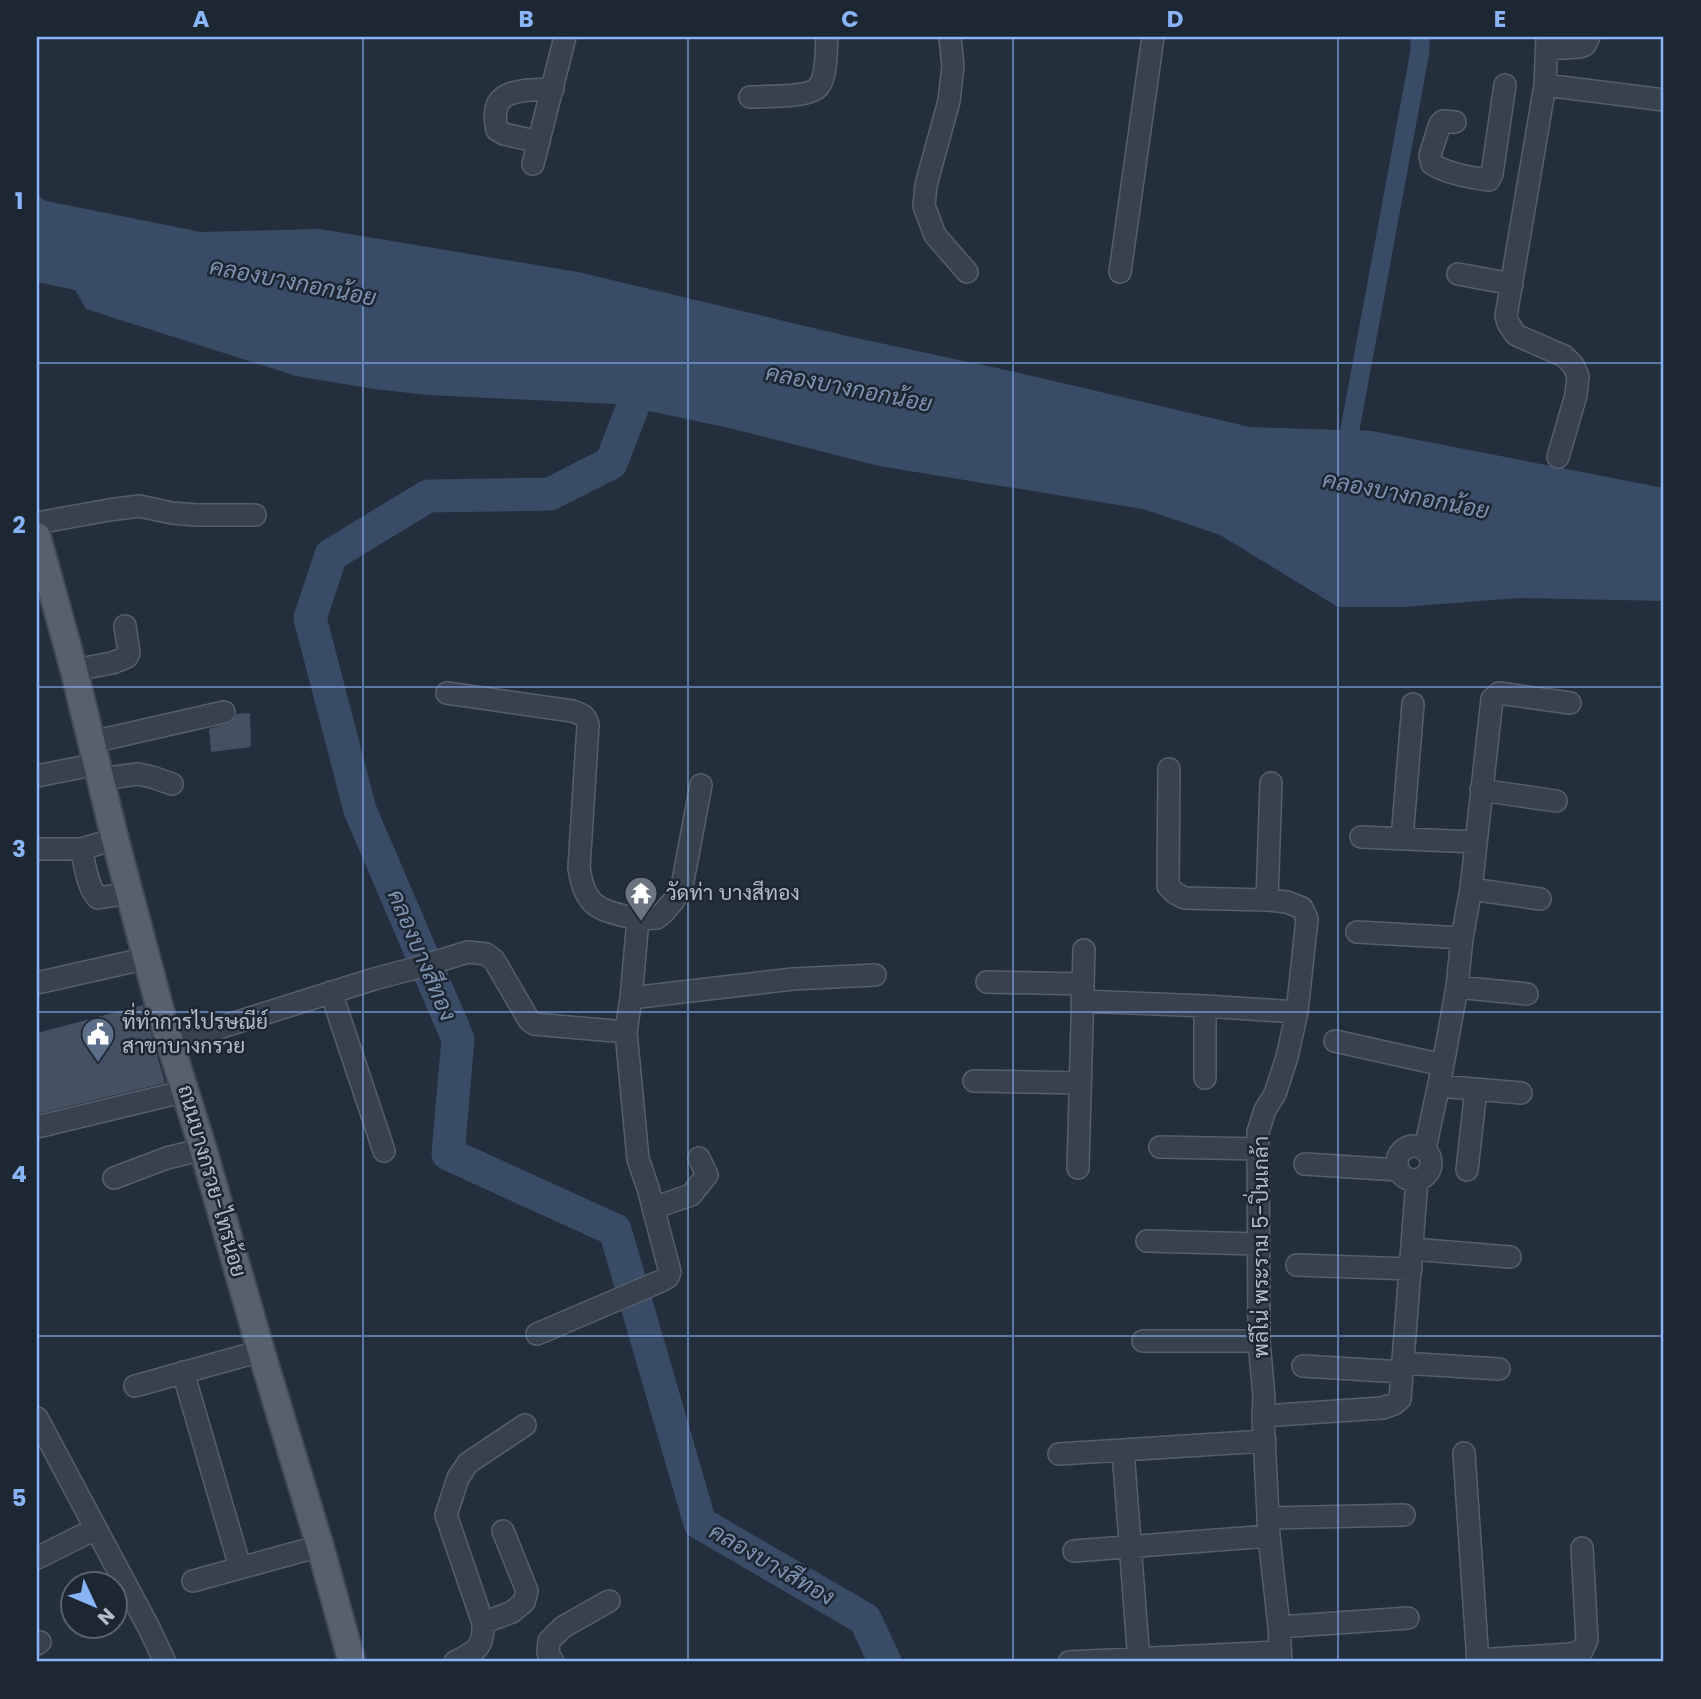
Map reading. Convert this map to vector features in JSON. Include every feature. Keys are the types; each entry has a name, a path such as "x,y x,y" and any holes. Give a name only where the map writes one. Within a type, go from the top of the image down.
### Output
{"main road":[{"name":"ถนนบางกรวย-ไทรน้อย","path":"37,536 163,1020 352,1662"}],"street":[{"path":"533,164 565,37"},
{"path":"750,97 808,93 819,87 824,75 827,37"},
{"path":"950,37 953,66 949,101 926,185 924,206 935,235 967,272"},
{"path":"1121,272 1153,37"},
{"path":"1558,457 1576,395 1578,376 1573,365 1564,356 1516,335 1506,316 1545,85 1547,43 1580,47 1585,45 1589,37"},
{"path":"1489,180 1505,85"},
{"path":"1545,85 1664,100"},
{"path":"539,142 497,130 495,119 499,101 510,92 553,89"},
{"path":"1455,122 1443,121 1440,124 1430,155 1433,164 1438,168 1478,179 1527,188"},
{"path":"1458,274 1511,284"},
{"path":"37,523 139,506 197,515 255,515"},
{"path":"74,670 112,663 127,657 129,653 125,626"},
{"path":"447,692 572,712 584,715 587,719 579,868 581,886 591,902 603,911 638,919 657,918 674,900 683,881 701,785"},
{"path":"1305,1164 1408,1175 1427,1174 1432,1165 1430,1155 1425,1149 1457,987 1492,699 1499,693 1570,703"},
{"path":"1402,839 1413,704"},
{"path":"37,776 96,762 225,712"},
{"path":"96,762 172,784"},
{"path":"1169,769 1168,886 1184,898 1267,900 1270,783"},
{"path":"1481,790 1556,801"},
{"path":"1361,837 1475,842"},
{"path":"37,849 81,849 115,839"},
{"path":"81,849 93,893 98,898 130,893"},
{"path":"1471,889 1540,899"},
{"name":"พลีโน่ พระราม 5-ปิ่นเกล้า","path":"1267,900 1287,902 1302,908 1307,919 1297,1012 1287,1057 1275,1094 1265,1110 1258,1132 1259,1341 1264,1397 1268,1527 1281,1657"},
{"path":"537,1334 668,1277 670,1272 638,1159 626,1032 638,919"},
{"path":"1357,932 1462,938"},
{"path":"1078,1168 1084,950"},
{"path":"171,1043 460,954 486,954 494,960 529,1020 534,1024 626,1032"},
{"path":"37,983 148,958"},
{"path":"631,998 793,979 875,975"},
{"path":"988,982 1083,993 1141,1004 1297,1012"},
{"path":"1457,987 1527,994"},
{"path":"331,992 384,1151"},
{"path":"1205,1006 1205,1078"},
{"path":"1335,1041 1443,1065"},
{"path":"974,1081 1080,1083"},
{"path":"1439,1086 1521,1093"},
{"path":"1467,1170 1476,1089"},
{"path":"37,1127 186,1091"},
{"path":"1160,1147 1258,1149"},
{"path":"114,1178 167,1158 203,1149"},
{"path":"653,1208 691,1195 707,1175 699,1158"},
{"path":"1263,1416 1382,1408 1400,1399 1411,1259 1408,1175"},
{"path":"1147,1241 1258,1244"},
{"path":"1297,1265 1510,1257"},
{"path":"1143,1341 1259,1341"},
{"path":"135,1386 261,1351"},
{"path":"1303,1366 1499,1369"},
{"path":"183,1372 240,1567"},
{"path":"37,1418 165,1662"},
{"path":"455,1662 470,1654 484,1638 483,1623 446,1515 458,1478 468,1463 525,1425"},
{"path":"1059,1454 1265,1441"},
{"path":"1123,1450 1139,1661"},
{"path":"1464,1453 1478,1661 1581,1651 1587,1640 1582,1548"},
{"path":"1074,1551 1131,1547 1268,1527 1404,1515"},
{"path":"37,1558 95,1529"},
{"path":"483,1623 512,1612 524,1602 527,1591 503,1531"},
{"path":"193,1581 320,1546"},
{"path":"553,1662 548,1653 549,1641 563,1627 609,1601"},
{"path":"1279,1627 1408,1618"},
{"path":"1069,1662 1281,1657"}],"water":[{"name":"คลองบางกอกน้อย","path":"37,195 46,201 201,232 320,229 578,272 1250,427 1372,431 1664,488 1664,601 1518,598 1402,607 1338,607 1220,535 1143,509 879,466 729,428 616,404 429,395 296,376 86,309 75,290 37,282"}],"building":[{"path":"250,713 251,747 211,752 209,729 232,722 237,714"},
{"name":"ที่ทำการไปรษณีย์ สาขาบางกรวย","path":"143,1005 165,1083 37,1114 37,1033"}],"waterway":[{"path":"1345,456 1420,51 1420,37"},
{"name":"คลองบางสีทอง","path":"649,365 611,463 550,494 428,496 331,555 310,618 360,810 458,1039 448,1154 615,1230 700,1523 865,1619 885,1662"}],"place":[{"name":"วัดท่า บางสีทอง","path":"641,923"},
{"name":"ที่ทำการไปรษณีย์ สาขาบางกรวย","path":"98,1064"}]}
